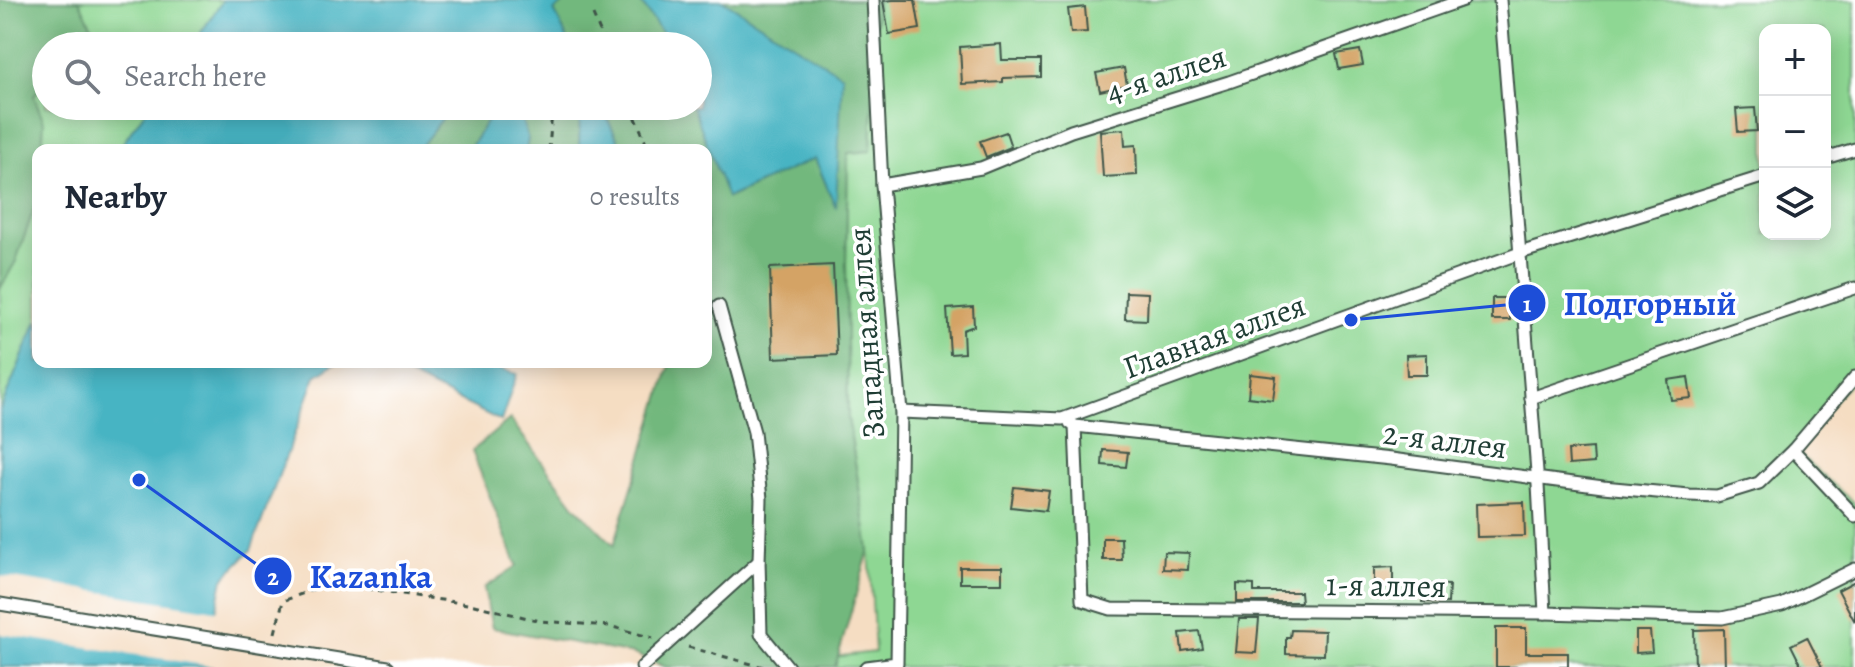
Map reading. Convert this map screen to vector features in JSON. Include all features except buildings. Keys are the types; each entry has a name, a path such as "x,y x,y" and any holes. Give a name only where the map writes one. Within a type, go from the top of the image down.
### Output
{"lane":[{"name":"Западная аллея","path":"866,667 897,663 901,412 882,185 873,0"},
{"name":"4-я аллея","path":"882,185 981,168 1071,131 1229,82 1463,0"},
{"path":"1500,0 1538,477 1545,613"},
{"path":"1831,156 1855,149"},
{"name":"Главная аллея","path":"901,412 1062,419 1520,253 1759,178"},
{"path":"1531,398 1855,288"},
{"path":"719,306 754,432 761,499 761,634 788,667"},
{"name":"2-я аллея","path":"1075,426 1391,459 1603,487 1717,496 1759,483 1793,450 1855,377"},
{"path":"1062,419 1075,426"},
{"name":"1-я аллея","path":"1075,426 1082,600 1111,609 1722,618 1782,605 1855,569"},
{"path":"1793,450 1855,516"},
{"path":"642,667 759,561"},
{"path":"0,604 388,667"}],"path":[{"path":"593,15 600,32"},
{"path":"549,144 551,120"},
{"path":"637,120 647,144"},
{"path":"272,648 283,601 330,583 474,605 540,621 609,626"}],"green space":[{"path":"0,0 236,0 216,32 32,32 32,120 160,120 145,144 32,144 32,368 35,368 0,456"},
{"path":"0,0 79,0 92,27 87,32 32,32 32,120 43,120 42,144 32,144 32,214 16,261 0,289"},
{"path":"568,0 639,0 661,32 564,32 554,11"},
{"path":"722,0 877,0 871,151 848,153 846,264 848,418 869,550 835,667 665,667 634,654 492,628 484,588 517,566 472,451 510,419 575,506 614,545 669,368 712,368 712,156 728,198 815,158 835,206 841,75"},
{"path":"877,0 1855,0 1855,377 1793,449 1855,504 1855,667 834,667 834,657 875,652 869,550 848,418 848,152 871,150"},
{"path":"441,120 487,120 473,144 423,144"},
{"path":"522,120 580,120 579,144 527,144"},
{"path":"608,120 698,120 707,144 620,144"}],"water":[{"path":"223,0 568,0 554,11 564,32 201,32"},
{"path":"639,0 722,0 842,75 836,208 815,158 727,198 712,157 712,144 707,144 698,120 712,120 712,32 661,32"},
{"path":"139,120 441,120 423,144 122,144"},
{"path":"487,120 522,120 528,139 527,144 473,144"},
{"path":"580,120 608,120 620,144 579,144"},
{"path":"32,333 32,368 328,368 316,376 251,550 223,579 215,617 213,667 0,667 0,410"},
{"path":"393,368 494,368 517,374 501,421"}],"pier":[{"path":"0,576 220,611 217,667 0,634"}],"place":[{"name":"Подгорный","path":"1351,320"},
{"name":"Kazanka","path":"139,480"}]}
